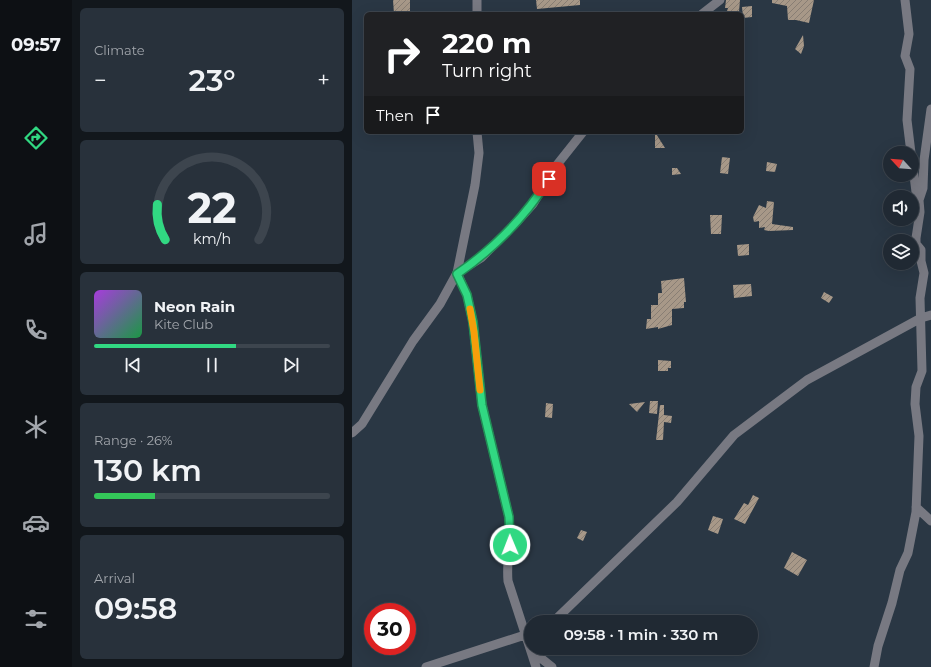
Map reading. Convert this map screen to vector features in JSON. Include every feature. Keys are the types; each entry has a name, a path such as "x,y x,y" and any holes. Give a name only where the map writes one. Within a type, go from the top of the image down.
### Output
{"street":[{"path":"477,0 477,12"},
{"path":"705,12 720,0"},
{"path":"905,0 909,34 905,56 910,70 907,120 910,146"},
{"path":"919,200 923,188 924,160 931,109"},
{"path":"352,434 362,424 412,341 440,304 457,274 475,185 479,153 477,134"},
{"path":"457,274 480,258 533,204 556,166 581,134"},
{"path":"874,667 878,646 892,603 900,570 908,553 916,507 916,477 919,441 915,404 916,387 922,371 920,298 924,273 921,261 921,250 916,244 917,226"},
{"path":"457,274 467,295 473,322 482,405 509,517 510,533 507,570 508,581 524,621"},
{"path":"560,615 677,502 734,435 807,380 921,318 931,315"},
{"path":"916,507 931,521"},
{"path":"426,667 524,636"},
{"path":"535,663 542,659 552,667"}],"building":[{"path":"393,0 410,0 410,12 394,12"},
{"path":"536,0 580,0 580,5 537,9"},
{"path":"726,0 740,0 739,12 727,11 728,8 725,8"},
{"path":"772,0 814,0 809,23 788,20 787,6 772,3"},
{"path":"752,6 752,17 744,18 742,7"},
{"path":"803,35 804,46 801,54 795,49"},
{"path":"655,134 656,134 665,148 655,148"},
{"path":"722,157 730,158 728,174 720,173"},
{"path":"767,162 777,164 775,172 766,171"},
{"path":"672,168 677,168 681,174 672,175"},
{"path":"767,201 774,202 772,224 793,227 793,230 769,231 764,230 765,227 759,228 759,221 754,222 753,217 759,205 766,208"},
{"path":"710,215 722,215 721,234 711,234"},
{"path":"749,244 749,255 738,256 737,245"},
{"path":"684,278 686,302 684,302 684,308 672,309 672,325 658,329 658,327 646,329 647,319 651,319 651,305 658,305 658,293 662,293 661,281"},
{"path":"751,284 752,296 734,298 733,285"},
{"path":"824,292 833,297 829,303 821,298"},
{"path":"658,360 671,361 671,368 668,368 668,371 658,371"},
{"path":"650,401 658,401 657,414 649,413"},
{"path":"645,402 637,412 629,404"},
{"path":"546,403 553,404 552,418 545,417"},
{"path":"660,405 664,405 664,415 672,416 671,423 664,422 663,440 656,440"},
{"path":"753,495 759,498 745,524 734,519 744,503 748,505"},
{"path":"713,516 723,519 718,534 708,530"},
{"path":"581,530 587,532 583,541 577,538"},
{"path":"792,552 807,560 798,576 784,568"}],"slow traffic":[{"path":"470,309 473,322 480,390"}],"route":[{"path":"510,545 509,517 501,491 482,405 473,322 467,295 457,274 480,258 514,225 533,204 549,179"}]}
